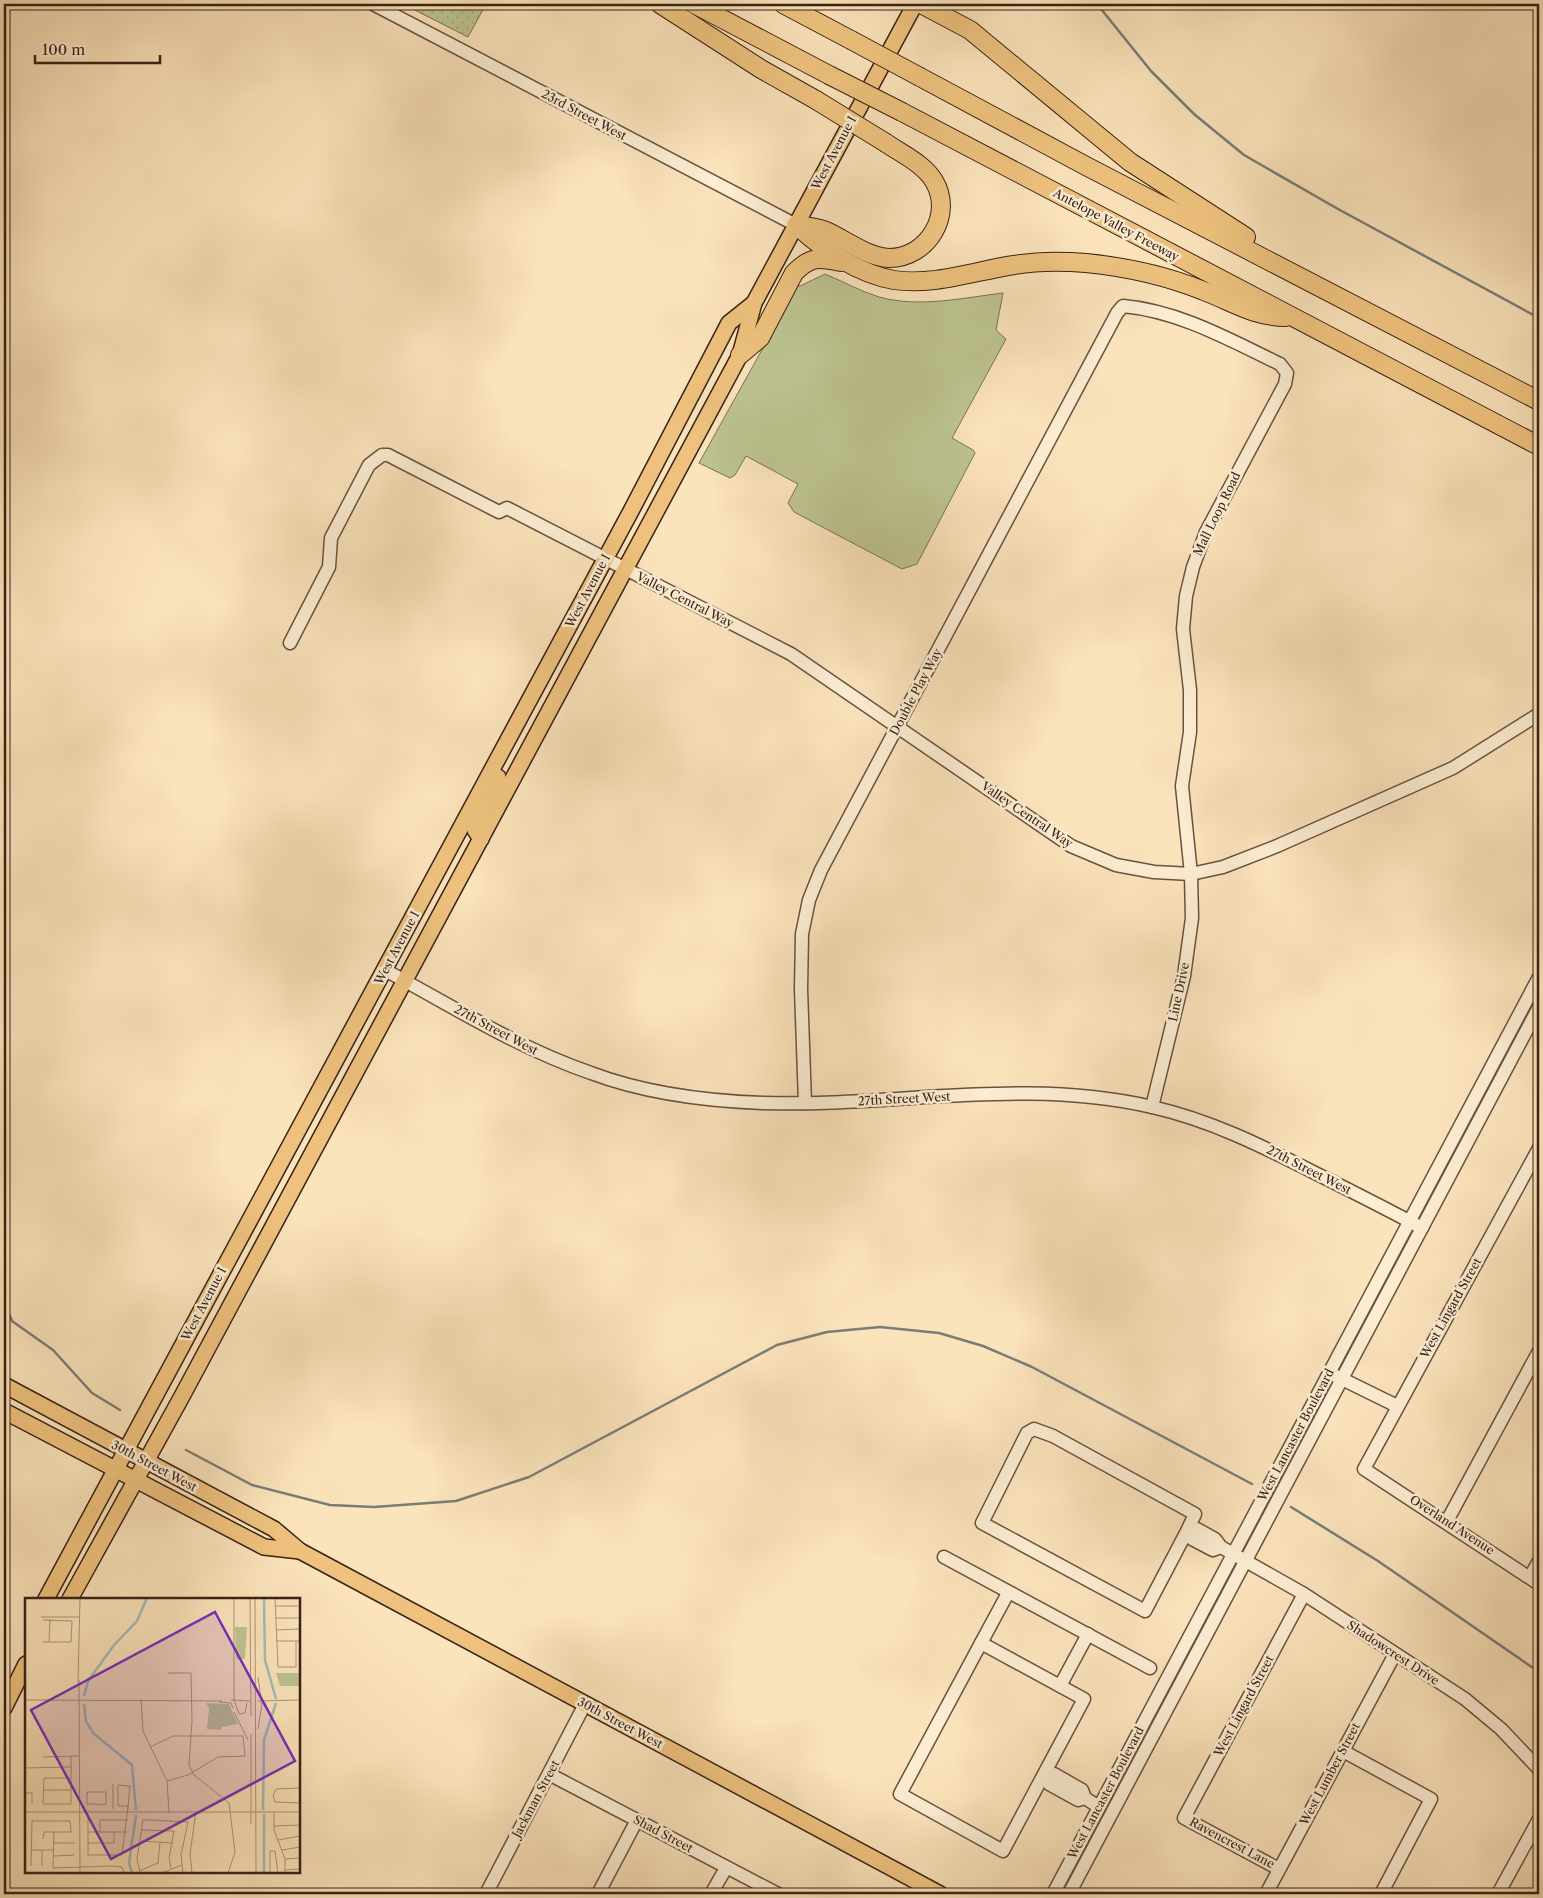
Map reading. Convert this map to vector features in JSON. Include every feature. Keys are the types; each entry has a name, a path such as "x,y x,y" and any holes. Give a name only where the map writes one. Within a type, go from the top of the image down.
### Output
{"highway":[{"path":"660,4 761,69 816,100 917,163 934,180 942,197 938,224 924,245 908,255 889,258 859,248 825,230 796,225"},
{"name":"Antelope Valley Freeway","path":"694,4 1539,446"},
{"path":"783,4 1086,166 1539,401"},
{"path":"921,4 970,30 1130,162 1254,242 1283,267"},
{"path":"796,225 816,243 853,264 874,274 911,281 933,280 1016,264 1059,262 1114,266 1157,275 1203,290 1265,317 1292,318"},
{"path":"740,355 760,338 794,273 801,266 809,260 822,258 853,264"}],"main road":[{"name":"West Avenue I","path":"71,1598 146,1462 740,355 754,303 915,4"},
{"name":"West Avenue I","path":"47,1598 605,559 729,322 754,303"},
{"path":"481,838 474,830 498,777 497,760"},
{"name":"30th Street West","path":"4,1386 274,1529 300,1551 940,1894"},
{"name":"30th Street West","path":"4,1411 264,1547 300,1551"},
{"path":"4,1708 25,1666"}],"street":[{"name":"23rd Street West","path":"373,4 796,225"},
{"name":"Double Play Way","path":"805,1102 801,989 802,934 809,900 821,870 1112,321 1123,306"},
{"name":"Mall Loop Road","path":"1123,306 1146,308 1196,325 1280,364 1287,373 1285,384 1206,532 1193,567 1186,596 1184,629 1190,690 1190,732 1182,786 1191,874"},
{"name":"Valley Central Way","path":"290,643 329,568 331,538 369,465 382,455 388,455 500,512 507,508 791,654 1071,846 1116,865 1154,872 1191,874 1223,867 1385,800 1453,768 1539,714"},
{"name":"Line Drive","path":"1152,1107 1184,976 1192,918 1191,874"},
{"name":"27th Street West","path":"385,970 534,1050 592,1074 651,1090 762,1103 1030,1092 1091,1096 1152,1107 1204,1121 1252,1141 1422,1228"},
{"name":"West Lancaster Boulevard","path":"1053,1894 1539,977"},
{"path":"1524,1004 1538,1010"},
{"name":"West Lancaster Boulevard","path":"1069,1894 1538,1010"},
{"name":"West Lingard Street","path":"1364,1468 1539,1148"},
{"path":"1447,1521 1539,1351"},
{"path":"1329,1372 1397,1406"},
{"path":"1034,1429 1053,1436 1195,1514 1188,1532 1145,1610 982,1522 1026,1433 1034,1429"},
{"name":"Overland Avenue","path":"1364,1468 1535,1580"},
{"name":"Shadowcrest Drive","path":"1188,1532 1197,1529 1215,1539 1220,1547 1304,1594 1465,1699 1501,1729 1539,1770"},
{"path":"944,1557 1150,1668"},
{"path":"1535,1580 1539,1561"},
{"path":"981,1643 1084,1699 1046,1775 1003,1851 900,1794 981,1643 1008,1593"},
{"name":"West Lingard Street","path":"1184,1818 1304,1594"},
{"path":"1060,1686 1088,1634"},
{"name":"West Lumber Street","path":"1266,1894 1395,1654"},
{"name":"Jackman Street","path":"486,1894 585,1704"},
{"path":"1343,1751 1431,1799 1380,1894"},
{"name":"Shad Street","path":"549,1774 778,1894"},
{"path":"1046,1775 1054,1774 1082,1790 1085,1798 1099,1806"},
{"name":"Ravencrest Lane","path":"1184,1818 1280,1869"},
{"path":"1498,1894 1539,1819"},
{"path":"598,1894 637,1820"},
{"path":"712,1894 726,1868"}],"green space":[{"path":"403,4 486,4 468,37"},
{"path":"825,274 872,295 909,302 941,301 1003,293 996,330 1006,339 952,438 975,453 917,564 902,569 794,512 788,503 798,484 746,456 735,475 730,478 699,463 798,285 800,286"}],"waterway":[{"path":"1097,4 1151,71 1194,114 1244,155 1338,209 1539,318"},
{"path":"4,1301 12,1321 53,1350 92,1393 120,1410"},
{"path":"186,1450 252,1485 330,1505 374,1507 456,1501 529,1477 777,1345 827,1332 880,1327 939,1333 983,1346 1032,1367 1252,1484"},
{"path":"1291,1507 1378,1561 1539,1672"}]}
